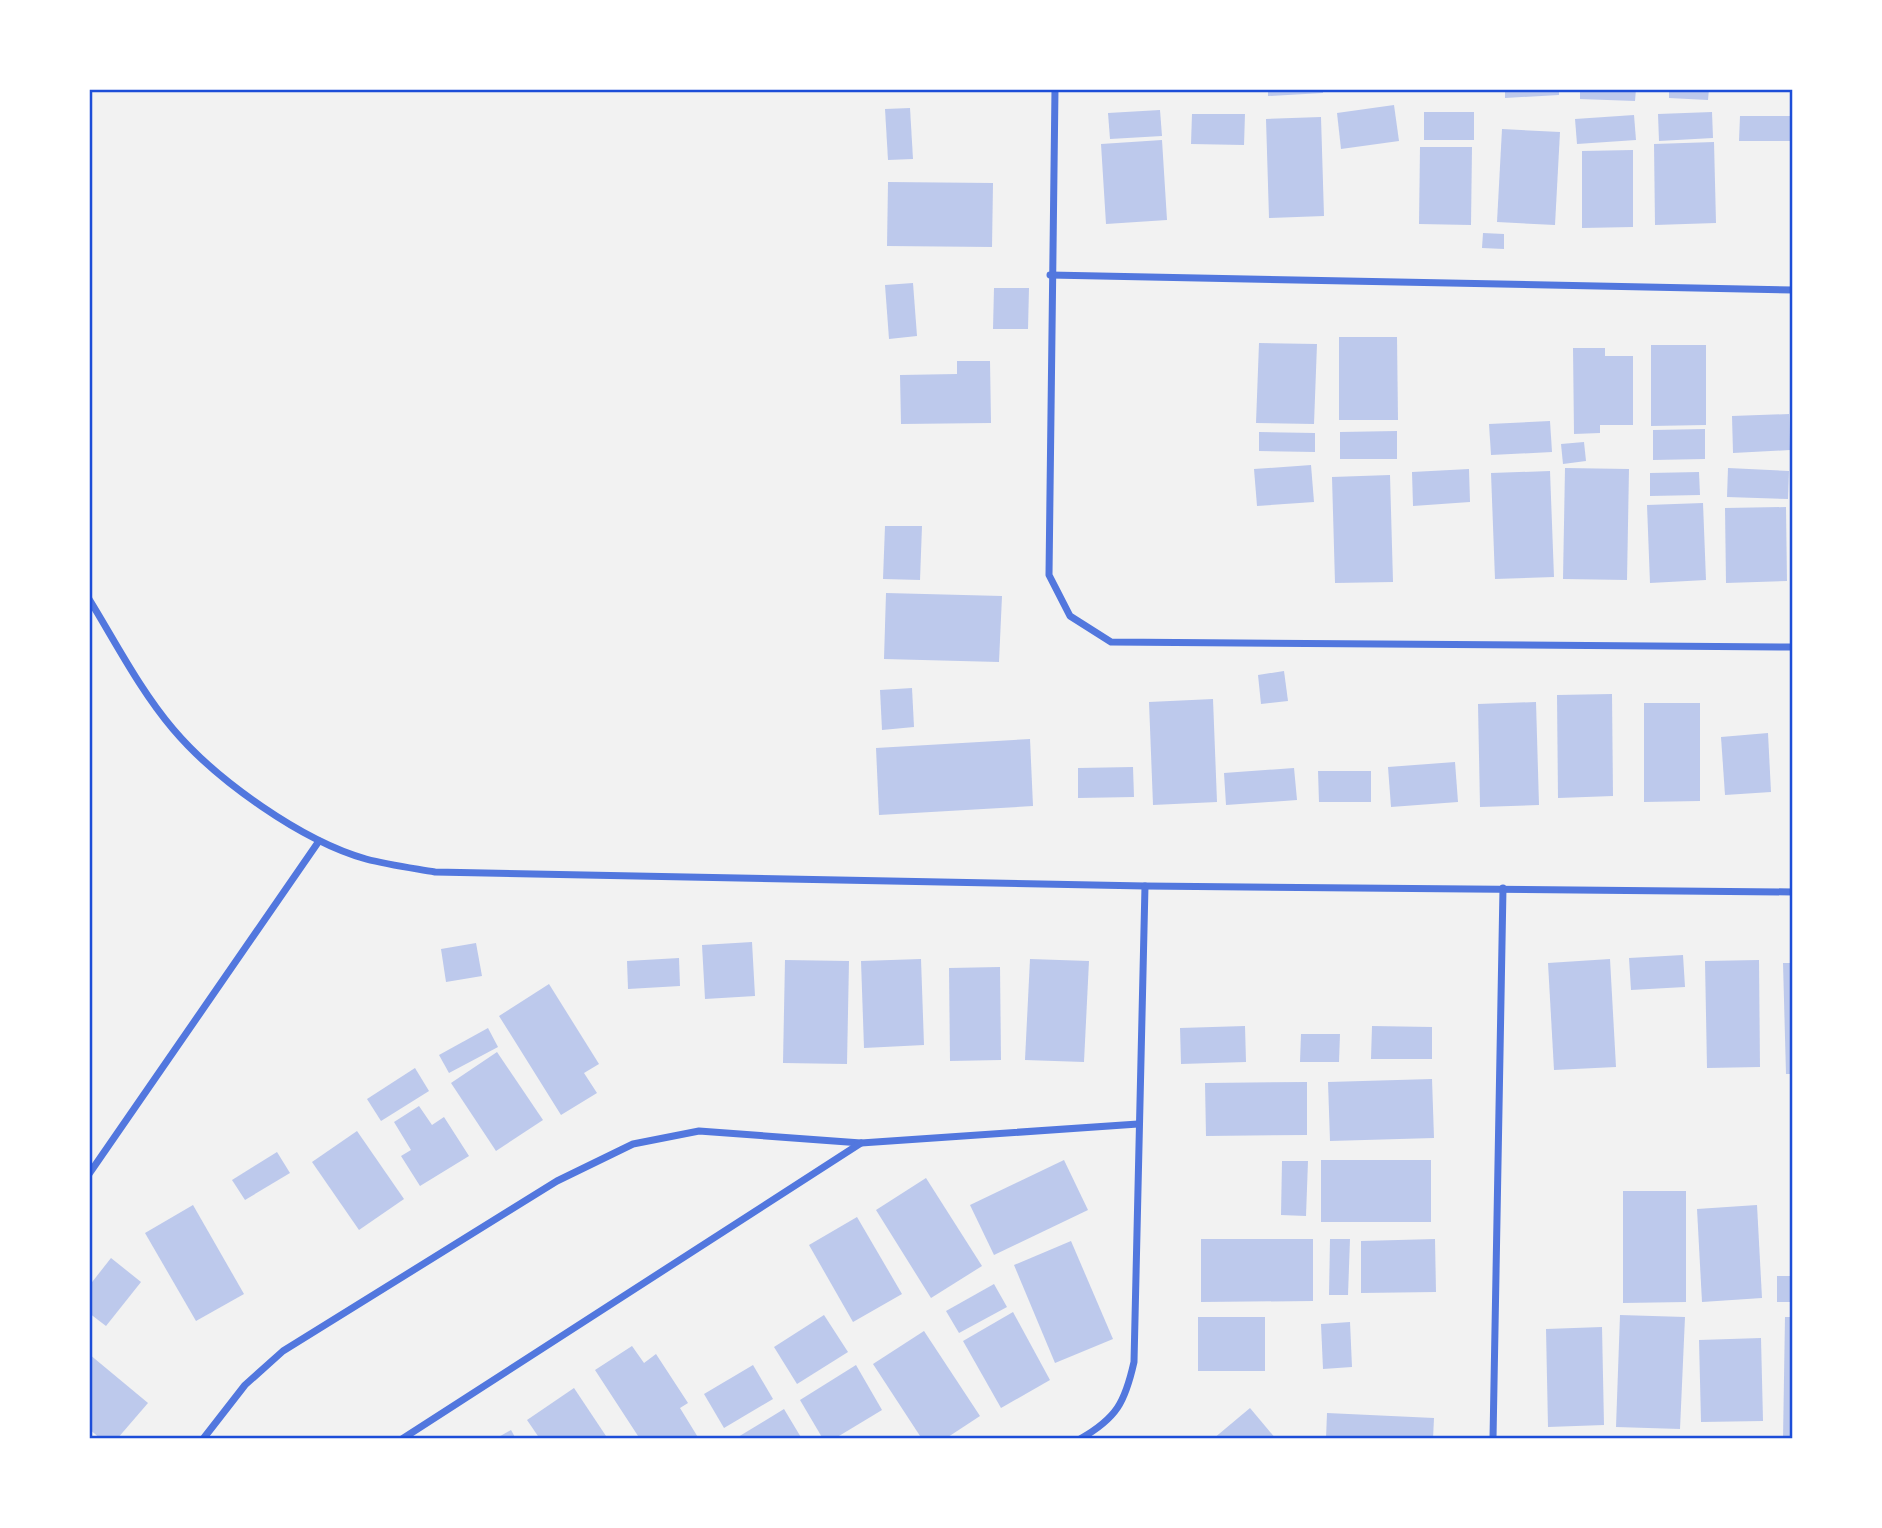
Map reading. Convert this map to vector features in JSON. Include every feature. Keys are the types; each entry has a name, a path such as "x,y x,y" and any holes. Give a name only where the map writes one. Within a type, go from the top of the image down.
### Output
{"street":[{"path":"1055,89 1050,275 1049,575 1070,617 1111,642 1793,647"},
{"path":"1050,275 1793,290"},
{"path":"89,599 144,689 174,731 249,799 318,841 366,859 435,872 1145,886 1793,892"},
{"path":"89,1174 318,841"},
{"path":"1080,1439 1101,1427 1126,1397 1134,1362 1145,886"},
{"path":"1493,1439 1503,888"},
{"path":"203,1439 245,1385 284,1352 557,1181 634,1144 699,1131 861,1143 1138,1124"},
{"path":"402,1439 861,1143"}],"building":[{"path":"1268,89 1323,89 1323,93 1268,96"},
{"path":"1505,89 1559,89 1559,95 1505,98"},
{"path":"1580,89 1636,89 1635,101 1580,99"},
{"path":"1669,89 1709,89 1708,100 1669,98"},
{"path":"1394,105 1399,141 1341,149 1337,113"},
{"path":"910,108 913,159 888,160 885,109"},
{"path":"1160,110 1162,136 1110,139 1108,113"},
{"path":"1424,112 1474,112 1474,140 1424,140"},
{"path":"1712,112 1713,138 1659,141 1658,114"},
{"path":"1192,114 1245,114 1244,145 1191,144"},
{"path":"1634,115 1636,140 1577,144 1575,119"},
{"path":"1740,116 1793,116 1793,141 1739,141"},
{"path":"1321,117 1324,216 1269,218 1266,119"},
{"path":"1502,129 1560,132 1555,225 1497,222"},
{"path":"1162,140 1167,220 1106,224 1101,144"},
{"path":"1714,142 1716,223 1655,225 1654,144"},
{"path":"1420,147 1472,147 1471,225 1419,224"},
{"path":"1633,150 1633,227 1582,228 1582,151"},
{"path":"888,182 993,183 992,247 887,246"},
{"path":"1483,233 1504,234 1504,249 1482,248"},
{"path":"913,283 917,336 889,339 885,285"},
{"path":"994,288 1029,288 1028,329 993,329"},
{"path":"1339,337 1397,337 1398,420 1339,420"},
{"path":"1259,343 1317,344 1314,424 1256,423"},
{"path":"1651,345 1706,345 1706,425 1651,426"},
{"path":"1573,348 1605,348 1605,356 1633,356 1633,425 1600,425 1600,433 1574,434"},
{"path":"957,361 990,361 991,423 901,424 900,375 957,374"},
{"path":"1789,414 1790,450 1733,453 1732,416"},
{"path":"1550,421 1552,452 1491,455 1489,424"},
{"path":"1705,429 1705,459 1653,460 1653,430"},
{"path":"1397,431 1397,459 1340,459 1340,432"},
{"path":"1259,432 1315,433 1315,452 1259,451"},
{"path":"1584,442 1586,461 1563,464 1561,444"},
{"path":"1311,465 1314,502 1257,506 1254,469"},
{"path":"1565,468 1629,469 1627,580 1563,579"},
{"path":"1728,468 1789,471 1788,499 1727,497"},
{"path":"1469,469 1470,502 1413,506 1412,472"},
{"path":"1550,471 1554,577 1495,579 1491,473"},
{"path":"1699,472 1700,495 1650,496 1650,473"},
{"path":"1390,475 1393,582 1335,583 1332,477"},
{"path":"1703,503 1706,580 1650,583 1647,505"},
{"path":"1786,507 1787,581 1726,583 1725,508"},
{"path":"885,526 922,526 920,580 883,579"},
{"path":"886,593 1002,596 999,662 884,659"},
{"path":"1284,671 1288,701 1261,704 1258,675"},
{"path":"912,688 914,727 882,730 880,690"},
{"path":"1612,694 1613,796 1558,798 1557,695"},
{"path":"1213,699 1217,802 1153,805 1149,702"},
{"path":"1536,702 1539,805 1480,807 1478,704"},
{"path":"1644,703 1700,703 1700,801 1644,802"},
{"path":"1768,733 1771,792 1725,795 1721,737"},
{"path":"1030,739 1033,806 879,815 876,748"},
{"path":"1455,762 1458,802 1391,807 1388,767"},
{"path":"1133,767 1134,797 1078,798 1078,768"},
{"path":"1294,768 1297,800 1226,805 1224,773"},
{"path":"1318,771 1371,771 1371,802 1319,802"},
{"path":"752,942 755,996 705,999 702,945"},
{"path":"476,943 482,976 446,982 441,949"},
{"path":"1683,955 1685,987 1631,990 1629,958"},
{"path":"679,958 680,986 628,989 627,961"},
{"path":"921,959 924,1045 864,1048 861,961"},
{"path":"1030,959 1089,961 1084,1062 1025,1060"},
{"path":"1610,959 1616,1067 1554,1070 1548,963"},
{"path":"785,960 849,961 847,1064 783,1063"},
{"path":"1759,960 1760,1067 1707,1068 1705,961"},
{"path":"1783,963 1793,963 1793,1074 1786,1074"},
{"path":"1000,967 1001,1060 950,1061 949,968"},
{"path":"549,984 599,1064 584,1073 597,1093 561,1115 499,1016"},
{"path":"1245,1026 1246,1062 1181,1064 1180,1028"},
{"path":"1372,1026 1432,1027 1432,1059 1371,1059"},
{"path":"488,1028 498,1047 449,1073 439,1055"},
{"path":"1301,1034 1340,1034 1339,1062 1300,1062"},
{"path":"497,1052 543,1120 496,1151 451,1083"},
{"path":"415,1068 429,1091 381,1121 367,1099"},
{"path":"1432,1079 1434,1138 1330,1141 1328,1082"},
{"path":"1307,1082 1307,1135 1206,1136 1205,1083"},
{"path":"419,1106 432,1125 444,1117 469,1156 420,1186 401,1156 411,1150 394,1122"},
{"path":"357,1131 404,1199 359,1230 312,1162"},
{"path":"277,1152 290,1173 245,1200 232,1180"},
{"path":"1064,1160 1088,1210 994,1255 970,1205"},
{"path":"1321,1160 1431,1160 1431,1222 1321,1222"},
{"path":"1282,1161 1308,1161 1306,1216 1281,1215"},
{"path":"926,1178 982,1266 931,1298 876,1210"},
{"path":"1623,1191 1686,1191 1686,1302 1623,1303"},
{"path":"193,1205 244,1294 196,1321 145,1233"},
{"path":"1757,1205 1762,1298 1702,1302 1697,1209"},
{"path":"857,1217 902,1294 853,1322 809,1245"},
{"path":"1201,1239 1313,1239 1313,1301 1201,1302"},
{"path":"1330,1239 1350,1239 1348,1295 1329,1295"},
{"path":"1435,1239 1436,1292 1361,1293 1361,1241"},
{"path":"1071,1241 1113,1339 1055,1363 1014,1265"},
{"path":"111,1258 141,1282 106,1326 89,1313 89,1286"},
{"path":"1777,1276 1793,1276 1793,1302 1777,1302"},
{"path":"994,1284 1007,1307 959,1333 946,1311"},
{"path":"1013,1312 1050,1380 1001,1408 963,1341"},
{"path":"824,1315 848,1352 797,1384 774,1347"},
{"path":"1620,1315 1685,1317 1680,1429 1616,1427"},
{"path":"1198,1317 1265,1317 1265,1371 1198,1371"},
{"path":"1785,1317 1793,1317 1793,1439 1783,1439"},
{"path":"1350,1322 1352,1367 1323,1369 1321,1324"},
{"path":"1602,1327 1604,1425 1548,1427 1546,1329"},
{"path":"924,1331 980,1416 945,1439 922,1439 873,1364"},
{"path":"1761,1338 1763,1421 1701,1422 1699,1340"},
{"path":"632,1346 644,1363 656,1354 688,1403 680,1408 699,1439 640,1439 595,1370"},
{"path":"89,1354 148,1403 117,1439 101,1439 89,1429"},
{"path":"753,1365 773,1399 724,1428 704,1394"},
{"path":"856,1365 882,1410 834,1439 823,1439 800,1400"},
{"path":"574,1388 608,1439 540,1439 527,1420"},
{"path":"1250,1408 1276,1439 1213,1439"},
{"path":"784,1409 802,1439 739,1439 738,1437"},
{"path":"1327,1413 1434,1418 1433,1439 1326,1439"},
{"path":"511,1430 516,1439 495,1439"}]}
